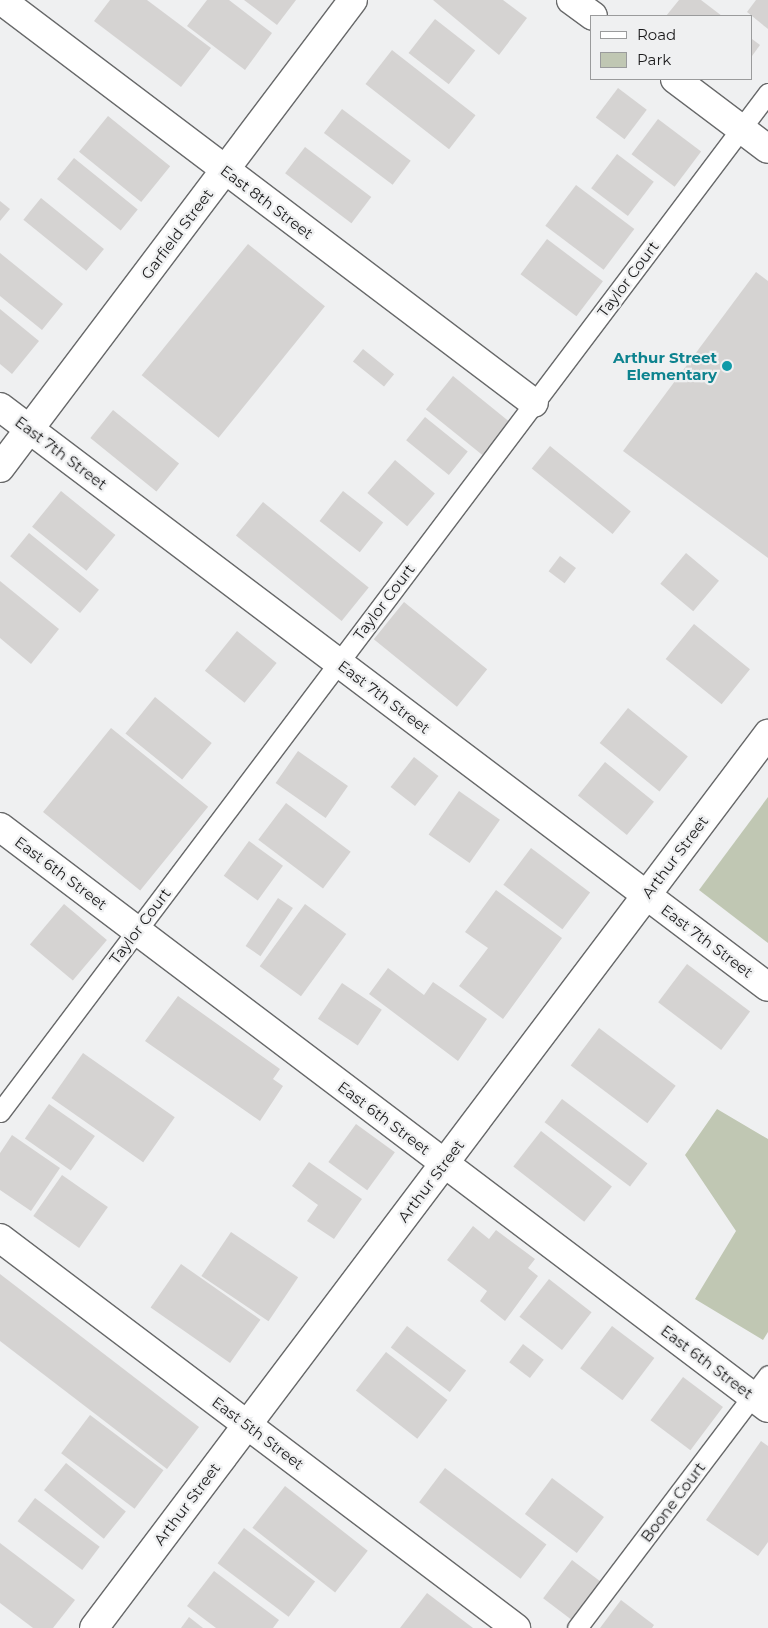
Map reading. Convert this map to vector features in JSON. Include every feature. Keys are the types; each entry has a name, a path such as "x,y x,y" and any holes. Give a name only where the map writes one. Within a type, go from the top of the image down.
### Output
{"street":[{"name":"East 8th Street","path":"0,0 534,403"},
{"name":"Garfield Street","path":"0,468 353,0"},
{"path":"571,0 591,15"},
{"path":"676,80 768,149"},
{"name":"East 7th Street","path":"0,407 768,987"},
{"name":"Arthur Street","path":"94,1628 768,734"},
{"name":"East 6th Street","path":"0,827 444,1163 763,1393"},
{"name":"East 5th Street","path":"0,1238 516,1628"}],"lane":[{"name":"Taylor Court","path":"0,1112 768,93"},
{"name":"Boone Court","path":"577,1628 763,1393"}],"green space":[{"path":"768,797 768,943 699,890"},
{"path":"717,1109 768,1139 768,1332 763,1340 695,1299 736,1231 685,1155"}],"building":[{"path":"110,0 147,0 211,48 181,87 94,21"},
{"path":"207,0 229,0 272,33 245,70 187,26"},
{"path":"244,0 296,0 277,25"},
{"path":"433,0 503,0 527,18 499,55"},
{"path":"679,0 701,0 721,15 667,15"},
{"path":"756,0 768,0 768,29 753,15 747,12"},
{"path":"435,19 475,50 449,84 409,53"},
{"path":"753,40 760,45 753,55"},
{"path":"392,50 476,115 449,149 366,84"},
{"path":"618,88 647,110 624,139 596,118"},
{"path":"342,109 411,161 393,185 324,133"},
{"path":"108,116 170,166 141,202 79,152"},
{"path":"658,119 701,151 675,187 632,154"},
{"path":"305,147 371,197 351,223 285,173"},
{"path":"617,154 654,182 628,216 591,188"},
{"path":"74,158 138,210 121,231 57,179"},
{"path":"576,185 634,229 604,270 545,226"},
{"path":"41,198 104,249 86,271 23,220"},
{"path":"0,201 10,209 0,221"},
{"path":"547,239 603,281 576,316 521,274"},
{"path":"248,244 325,306 219,438 142,375"},
{"path":"0,253 63,304 42,330 0,296"},
{"name":"Arthur Street Elementary","path":"756,272 768,281 768,558 623,451"},
{"path":"0,309 39,341 12,374 0,364"},
{"path":"363,349 394,374 384,387 353,361"},
{"path":"453,376 511,423 484,457 426,409"},
{"path":"113,410 179,463 156,491 90,438"},
{"path":"425,417 468,452 449,475 406,440"},
{"path":"550,446 631,511 613,534 532,469"},
{"path":"395,460 435,493 407,526 367,493"},
{"path":"61,491 115,535 86,571 32,527"},
{"path":"343,491 383,522 360,552 320,521"},
{"path":"263,502 369,588 342,621 236,535"},
{"path":"29,533 99,590 80,613 10,556"},
{"path":"686,553 719,581 693,611 660,584"},
{"path":"560,556 576,568 565,583 549,571"},
{"path":"0,581 59,629 31,664 0,638"},
{"path":"404,602 487,669 457,707 374,639"},
{"path":"694,624 750,669 722,704 666,659"},
{"path":"237,631 277,663 245,703 205,671"},
{"path":"155,697 212,743 182,779 125,734"},
{"path":"628,708 688,756 660,791 600,743"},
{"path":"111,728 208,807 140,891 43,812"},
{"path":"298,751 348,786 326,818 276,783"},
{"path":"414,757 438,776 415,806 391,787"},
{"path":"605,762 654,802 627,835 578,795"},
{"path":"459,791 500,820 470,863 429,834"},
{"path":"286,803 351,852 323,888 258,840"},
{"path":"249,841 283,866 258,900 224,876"},
{"path":"531,848 590,893 562,929 503,885"},
{"path":"496,890 562,938 503,1019 459,986 488,948 465,932"},
{"path":"278,898 293,908 260,956 246,946"},
{"path":"64,904 107,940 73,981 30,945"},
{"path":"305,904 346,934 301,996 260,966"},
{"path":"687,964 750,1012 721,1050 658,1002"},
{"path":"388,968 424,995 433,982 487,1019 458,1061 369,994"},
{"path":"342,983 382,1010 358,1045 318,1019"},
{"path":"178,996 280,1069 273,1079 283,1086 260,1121 145,1041"},
{"path":"599,1028 676,1086 647,1123 571,1066"},
{"path":"83,1053 175,1117 143,1162 51,1098"},
{"path":"562,1099 647,1163 630,1187 545,1122"},
{"path":"49,1104 95,1136 71,1171 25,1138"},
{"path":"356,1124 395,1152 367,1190 328,1162"},
{"path":"541,1131 612,1186 584,1222 513,1166"},
{"path":"12,1135 60,1168 31,1211 0,1190 0,1153"},
{"path":"309,1162 362,1199 334,1239 307,1221 318,1205 292,1186"},
{"path":"62,1175 108,1207 79,1248 33,1216"},
{"path":"473,1226 489,1239 496,1230 535,1259 528,1268 538,1276 505,1321 480,1301 487,1291 447,1260"},
{"path":"231,1232 298,1277 269,1321 201,1276"},
{"path":"181,1264 260,1320 230,1363 151,1307"},
{"path":"0,1274 199,1427 167,1469 0,1341"},
{"path":"549,1279 592,1312 562,1350 519,1317"},
{"path":"407,1326 466,1371 450,1392 391,1348"},
{"path":"612,1326 654,1358 622,1400 580,1368"},
{"path":"523,1344 544,1360 530,1378 509,1362"},
{"path":"386,1352 447,1400 417,1439 356,1391"},
{"path":"683,1377 723,1407 690,1450 651,1420"},
{"path":"90,1415 163,1470 135,1509 61,1453"},
{"path":"761,1441 768,1446 768,1542 758,1556 706,1520"},
{"path":"66,1463 126,1511 104,1539 44,1490"},
{"path":"445,1468 546,1544 521,1579 419,1502"},
{"path":"552,1478 604,1517 577,1553 525,1514"},
{"path":"285,1486 368,1551 335,1592 252,1528"},
{"path":"35,1498 100,1547 82,1570 18,1521"},
{"path":"244,1528 315,1582 289,1617 218,1563"},
{"path":"0,1543 75,1600 53,1628 33,1628 0,1603"},
{"path":"572,1560 601,1582 572,1620 543,1598"},
{"path":"214,1571 279,1620 273,1628 216,1628 187,1606"},
{"path":"427,1593 473,1628 400,1628"},
{"path":"621,1600 654,1625 652,1628 600,1628"},
{"path":"189,1617 203,1628 181,1628"}],"place":[{"name":"Arthur Street Elementary","path":"727,366"}]}
